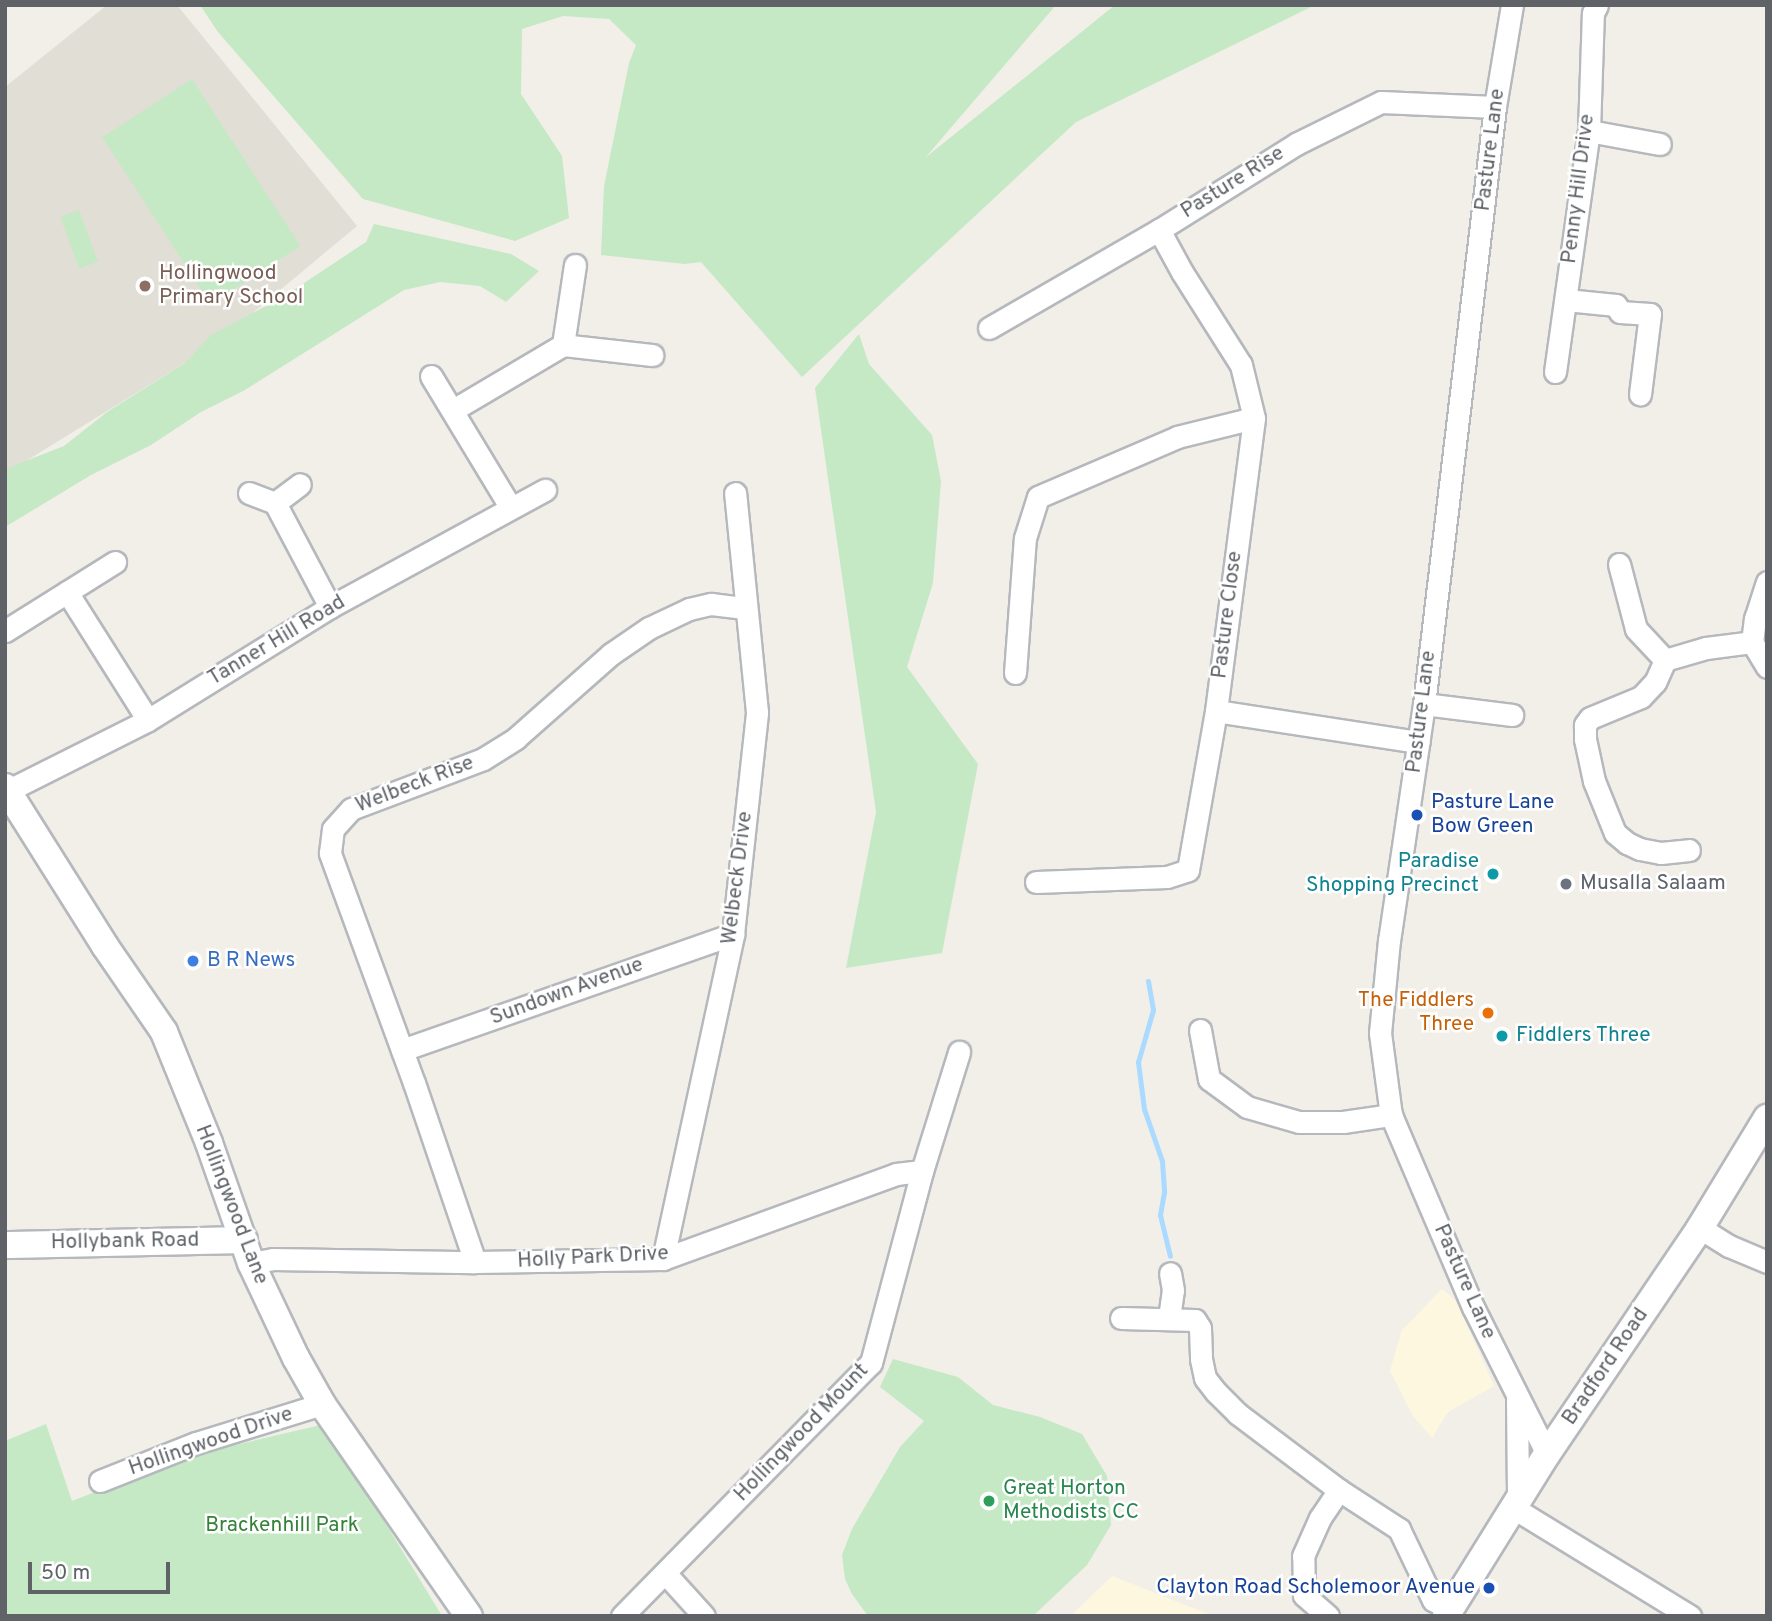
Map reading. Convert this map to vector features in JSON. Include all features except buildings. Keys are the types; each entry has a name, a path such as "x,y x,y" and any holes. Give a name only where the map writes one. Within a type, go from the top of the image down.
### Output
{"street":[{"name":"Pasture Lane","path":"1512,5 1495,107 1424,704 1389,940 1380,1032 1391,1115 1473,1307 1547,1454"},
{"name":"Penny Hill Drive","path":"1555,372 1588,131 1593,13 1597,5"},
{"name":"Pasture Rise","path":"989,328 1159,230 1296,144 1381,102 1495,107"},
{"path":"1588,131 1660,144"},
{"name":"Pasture Close","path":"1036,882 1167,877 1188,870 1216,711 1254,418 1241,365 1182,272 1159,230"},
{"path":"563,345 575,265"},
{"path":"1566,300 1616,305 1620,312 1650,314 1640,394"},
{"path":"453,410 563,345 652,355"},
{"path":"431,376 511,508"},
{"path":"1014,673 1025,538 1038,496 1177,437 1254,418"},
{"path":"275,503 300,484"},
{"name":"Tanner Hill Road","path":"6,789 148,720 330,607 545,490"},
{"path":"249,493 275,503 330,607"},
{"name":"Welbeck Drive","path":"663,1258 733,934 757,712 734,493"},
{"path":"5,631 115,562"},
{"path":"1619,564 1636,629 1665,660"},
{"path":"1767,582 1755,618 1752,642 1767,667"},
{"path":"67,592 148,720"},
{"name":"Welbeck Rise","path":"475,1262 330,853 333,829 351,809 484,759 516,738 611,654 649,628 689,609 711,604 746,608"},
{"path":"1689,850 1661,853 1640,849 1615,833 1594,781 1585,725 1590,718 1641,697 1655,682 1665,660 1706,648 1752,642"},
{"path":"1424,704 1512,715"},
{"path":"1216,711 1419,742"},
{"name":"Hollingwood Lane","path":"6,789 105,946 164,1032 247,1252 296,1359 322,1404 469,1616"},
{"name":"Sundown Avenue","path":"402,1050 733,934"},
{"path":"1200,1030 1209,1080 1247,1107 1299,1122 1343,1122 1391,1115"},
{"name":"Hollingwood Mount","path":"622,1616 871,1363 922,1171 959,1052"},
{"name":"Bradford Road","path":"1448,1612 1547,1454 1700,1228 1767,1118"},
{"name":"Holly Park Drive","path":"247,1252 273,1259 475,1262 663,1258 897,1174 922,1171"},
{"path":"1700,1228 1729,1246 1767,1262"},
{"name":"Hollybank Road","path":"5,1245 247,1252"},
{"path":"1169,1318 1173,1290 1170,1273"},
{"path":"1121,1318 1195,1320 1200,1328 1205,1378 1238,1414 1339,1490 1399,1529 1433,1600 1448,1612"},
{"name":"Pasture Lane","path":"1515,1503 1517,1394"},
{"name":"Hollingwood Drive","path":"100,1481 196,1443 322,1404"},
{"path":"1328,1616 1304,1595 1303,1556 1320,1518 1339,1490"},
{"path":"1515,1503 1690,1616"},
{"path":"665,1573 704,1616"}],"shaded area":[{"name":"Hollingwood Primary School","path":"107,5 177,5 357,226 214,345 5,474 5,87"},
{"path":"1442,1289 1456,1301 1494,1386 1448,1412 1432,1438 1413,1416 1390,1371 1402,1330"},
{"path":"1112,1576 1213,1616 1071,1616"}],"green space":[{"path":"200,5 1056,5 925,158 1115,5 1315,5 1076,122 802,377 701,262 685,264 601,255 604,186 629,63 636,45 609,19 563,16 522,29 521,94 562,156 569,218 515,241 363,199 218,32"},
{"path":"192,79 300,246 211,304 102,137"},
{"path":"79,210 98,262 79,269 60,217"},
{"path":"374,224 511,254 539,271 506,302 480,286 440,282 404,290 245,390 201,412 151,445 91,475 5,527 5,469 64,446 107,412 185,363 211,335 283,297 366,242"},
{"path":"859,334 869,364 932,435 941,481 933,583 907,667 978,764 942,953 846,968 876,812 815,388"},
{"name":"Great Horton Methodists CC","path":"893,1359 958,1377 993,1405 1040,1417 1082,1434 1107,1476 1111,1525 1087,1565 1033,1616 868,1616 852,1594 845,1579 842,1555 852,1529 900,1447 924,1421 880,1387"},
{"name":"Brackenhill Park","path":"46,1424 72,1501 184,1457 325,1424 442,1616 5,1616 5,1441"}],"waterway":[{"path":"1148,981 1153,1010 1138,1062 1144,1109 1162,1161 1164,1192 1160,1215 1170,1256"}],"place":[{"name":"Hollingwood Primary School","path":"145,286"},
{"name":"Pasture Lane Bow Green","path":"1417,815"},
{"name":"Paradise Shopping Precinct","path":"1493,874"},
{"name":"Musalla Salaam","path":"1566,884"},
{"name":"B R News","path":"193,961"},
{"name":"The Fiddlers Three","path":"1488,1013"},
{"name":"Fiddlers Three","path":"1502,1036"},
{"name":"Great Horton Methodists CC","path":"989,1501"},
{"name":"Clayton Road Scholemoor Avenue","path":"1489,1588"}]}
